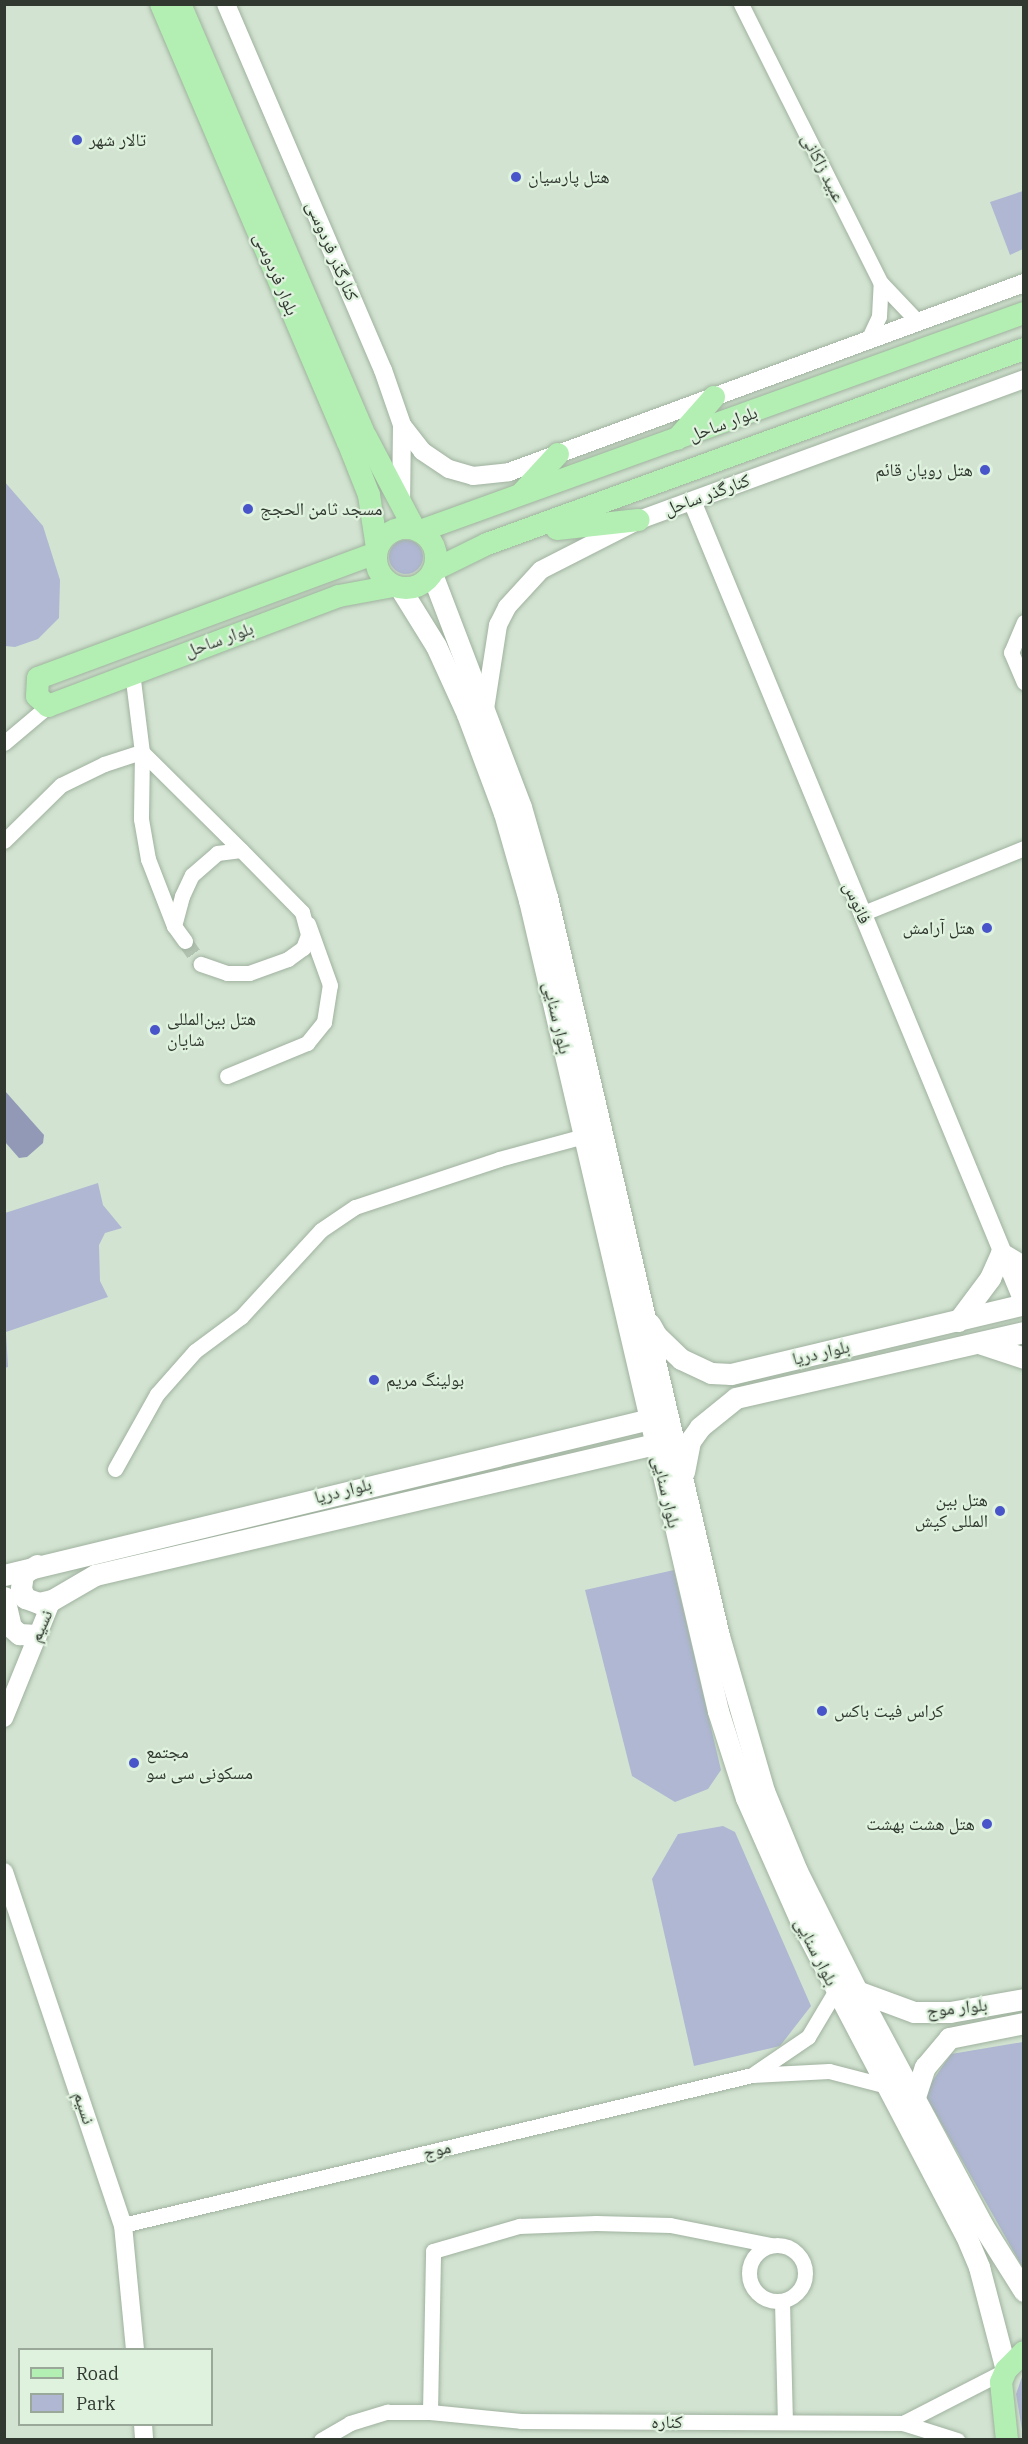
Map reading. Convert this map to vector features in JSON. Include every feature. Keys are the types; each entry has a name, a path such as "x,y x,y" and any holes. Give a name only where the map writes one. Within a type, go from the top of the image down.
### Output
{"main road":[{"name":"بلوار فردوسی","path":"161,4 369,495 376,551"},
{"name":"بلوار فردوسی","path":"180,4 366,437 401,506 417,530"},
{"name":"بلوار ساحل","path":"417,530 674,442 1023,314"},
{"name":"بلوار ساحل","path":"433,572 487,544 1020,352"},
{"path":"674,442 714,397"},
{"path":"520,495 558,454"},
{"path":"523,532 639,520"},
{"path":"395,530 417,530 436,552 433,572 422,584 397,587 380,574 376,551 395,530"},
{"name":"بلوار ساحل","path":"376,551 38,678 38,696 48,706 132,672 339,596 397,587"},
{"name":"بلوار سنایی","path":"433,572 521,807 547,897 736,1706 764,1791 797,1871 857,1991 983,2226 1023,2291"},
{"name":"بلوار سنایی","path":"397,587 441,655 467,714 504,813 531,911 718,1711 761,1834 836,1990 966,2236 979,2267 1006,2370"},
{"path":"958,1321 990,1278 1001,1253 1023,1267"},
{"name":"بلوار دریا","path":"643,1310 656,1335 681,1359 711,1373 731,1374 1023,1304"},
{"name":"بلوار دریا","path":"684,1487 690,1441 712,1414 736,1398 1023,1332"},
{"path":"976,1342 1023,1358"},
{"name":"بلوار دریا","path":"4,1575 271,1508 650,1419"},
{"name":"بلوار دریا","path":"52,1600 95,1575 510,1476 655,1444"},
{"path":"505,1453 510,1476"},
{"path":"271,1508 277,1532"},
{"path":"37,1565 23,1574 21,1588 30,1602 52,1600"},
{"path":"4,1598 11,1627 19,1634 36,1635"},
{"name":"بلوار موج","path":"857,1991 914,2012 950,2012 1023,1999"},
{"name":"بلوار موج","path":"914,2100 925,2067 949,2038 1023,2023"},
{"path":"1007,2439 1000,2394 1006,2370 1023,2352"}],"street":[{"name":"کنارگذر فردوسی","path":"226,4 383,370 402,425 401,506"},
{"name":"عبید زاکانی","path":"741,4 881,283 918,322"},
{"path":"868,340 879,316 881,283"},
{"path":"402,425 422,451 448,469 473,476 509,472 1023,284"},
{"name":"کنارگذر ساحل","path":"485,709 498,625 507,607 541,570 639,520 1023,379"},
{"name":"فانوس","path":"692,501 1023,1304"},
{"path":"1023,622 1011,652 1023,682"},
{"path":"132,672 142,752 142,829 148,859 174,926 185,940"},
{"path":"4,743 48,706"},
{"path":"4,841 61,785 104,764 142,752"},
{"path":"142,752 302,912 320,949 330,985 324,1022 308,1043 228,1076"},
{"path":"861,914 1023,848"},
{"path":"174,926 182,896 204,861 216,853 241,850"},
{"path":"201,964 227,973 249,973 288,959 303,948 308,935 302,912"},
{"path":"115,1469 158,1394 195,1351 241,1317 321,1230 355,1208 499,1159 584,1136"},
{"name":"نسیم","path":"4,1718 52,1600"},
{"name":"نسیم","path":"4,1872 123,2225 135,2348"},
{"path":"752,2075 808,2037 836,1990"},
{"path":"752,2075 829,2071 887,2086"},
{"name":"موج","path":"123,2225 752,2075"},
{"path":"430,2412 433,2251 519,2226 596,2223 670,2225 789,2247 802,2259 804,2268 797,2292 782,2301 757,2294 749,2278 756,2253 771,2245"},
{"path":"782,2301 785,2422"},
{"name":"کناره","path":"321,2439 350,2423 387,2412 430,2412 521,2421 903,2423 1006,2370"},
{"path":"903,2423 957,2439"}],"green space":[{"path":"1023,191 1023,249 1010,255 990,202"},
{"path":"4,481 43,526 60,580 59,618 38,639 15,647 5,646"},
{"path":"406,540 418,545 423,557 418,569 406,574 394,569 389,557 394,545"},
{"path":"98,1183 103,1205 122,1228 105,1233 99,1245 100,1281 108,1297 6,1332 8,1367 5,1368 5,1213"},
{"path":"674,1570 721,1770 708,1789 675,1802 632,1776 585,1590"},
{"path":"723,1826 735,1832 811,2006 780,2046 694,2066 652,1879 678,1834"},
{"path":"1023,2042 1023,2268 924,2093 951,2054"},
{"path":"1023,2374 1023,2436 1016,2394"}],"shaded area":[{"path":"5,1091 44,1135 43,1143 27,1157 19,1158 5,1142"}],"tunnel":[{"path":"185,941 201,964"}],"place":[{"name":"تالار شهر","path":"77,140"},
{"name":"هتل پارسیان","path":"516,177"},
{"name":"هتل رویان قائم","path":"985,470"},
{"name":"مسجد ثامن الحجج","path":"248,509"},
{"name":"هتل آرامش","path":"987,928"},
{"name":"هتل بین‌المللی شایان","path":"155,1030"},
{"name":"بولینگ مریم","path":"374,1380"},
{"name":"هتل بین المللی کیش","path":"1000,1511"},
{"name":"کراس فیت باکس","path":"822,1711"},
{"name":"مجتمع مسکونی سی سو","path":"134,1763"},
{"name":"هتل هشت بهشت","path":"987,1824"}]}
